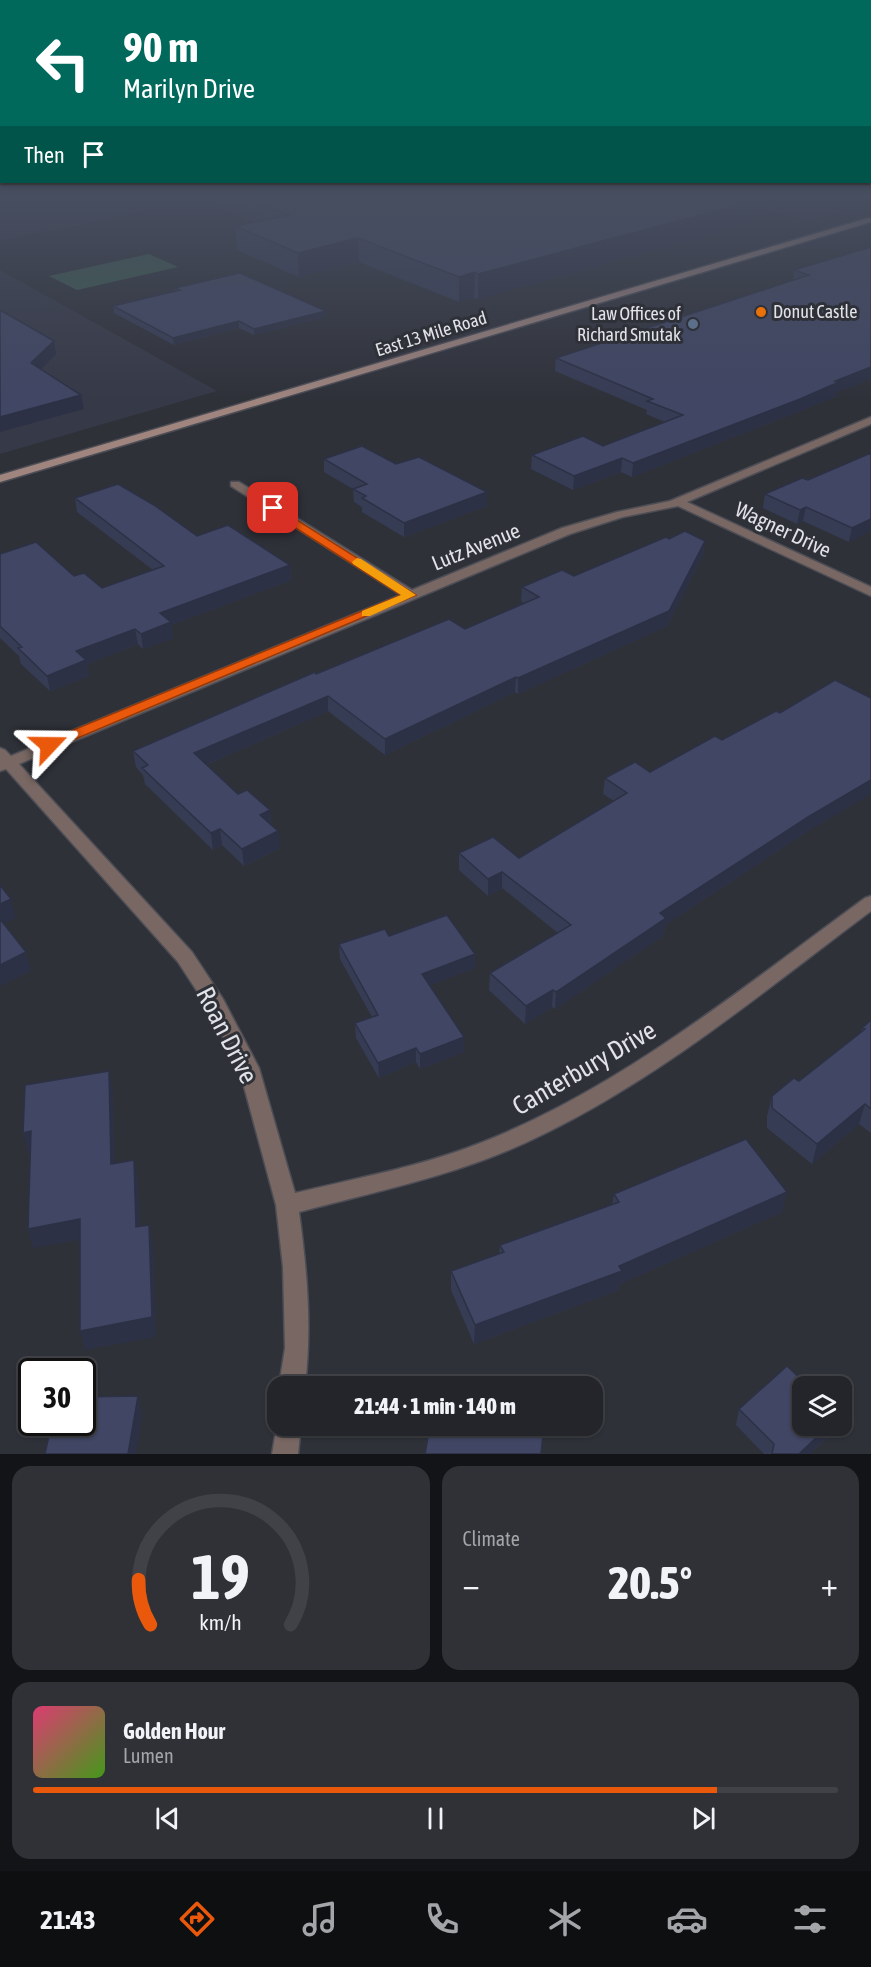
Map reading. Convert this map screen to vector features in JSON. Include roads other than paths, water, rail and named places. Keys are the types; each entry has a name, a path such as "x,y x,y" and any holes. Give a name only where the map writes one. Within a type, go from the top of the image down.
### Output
{"main road":[{"name":"East 13 Mile Road","path":"0,479 717,266"}],"street":[{"name":"Lutz Avenue","path":"3,760 583,525 678,502 871,420"},
{"path":"235,484 410,595"},
{"name":"Wagner Drive","path":"678,502 871,592"},
{"name":"Roan Drive","path":"3,760 184,957 216,1004 249,1068 287,1205 295,1267 297,1348 293,1376"},
{"name":"Canterbury Drive","path":"287,1205 437,1167 516,1138 607,1092 686,1040 871,902"},
{"path":"285,1454 287,1436"}],"place":[{"name":"Donut Castle","path":"761,312"},
{"name":"Law Offices of Richard Smutak","path":"693,324"}]}
